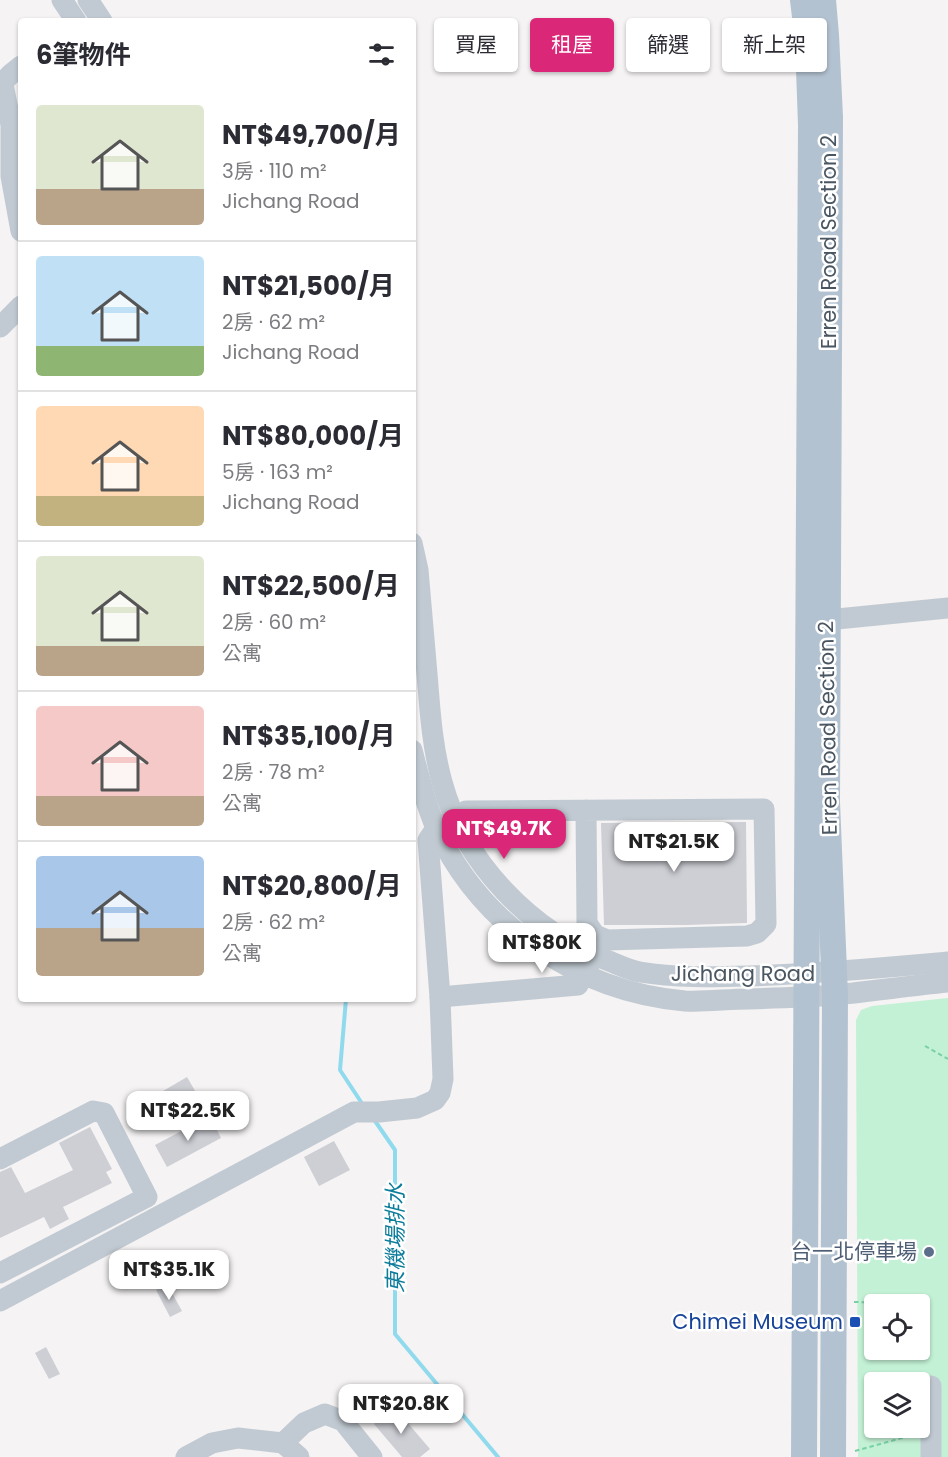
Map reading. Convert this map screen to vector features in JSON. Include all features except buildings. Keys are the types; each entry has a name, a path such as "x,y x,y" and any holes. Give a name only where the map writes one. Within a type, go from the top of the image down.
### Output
{"main road":[{"name":"Erren Road Section 2","path":"803,0 808,41 811,125 804,1457"},
{"name":"Erren Road Section 2","path":"823,0 830,117 827,801 835,984 844,1454"}],"street":[{"path":"62,0 74,18"},
{"path":"9,77 11,176 18,214"},
{"path":"0,327 18,309"},
{"name":"Jichang Road","path":"416,561 433,741 442,783 452,859 475,891 502,920 539,950 584,975 636,994 687,1001 835,984"},
{"path":"827,621 948,608"},
{"name":"Jichang Road","path":"416,766 422,790 446,824 477,856 513,900 558,937 593,955 637,971 683,977 806,986"},
{"path":"0,1301 354,1112 417,1108 435,1100 440,1093 443,1079 440,997 428,840 466,811 586,810 764,809 766,924 757,933 747,936 607,940 595,935 587,923 586,810"},
{"path":"440,997 578,985 593,955"},
{"path":"835,984 948,962"},
{"path":"835,984 948,982"},
{"path":"0,1159 93,1111 104,1113 147,1197 0,1273"},
{"path":"67,1239 77,1259"},
{"path":"931,1386 931,1457"},
{"path":"283,1443 304,1423 324,1414 343,1421 372,1457"},
{"path":"186,1457 212,1443 238,1438 283,1443 299,1457"}],"path":[{"path":"925,1046 948,1059"},
{"path":"854,1302 864,1302"},
{"path":"844,1454 932,1430"}],"green space":[{"path":"948,998 948,1457 858,1457 856,1020 861,1010 872,1006"}],"waterway":[{"name":"東機場排水","path":"346,1002 340,1070 363,1105"},
{"name":"東機場排水","path":"373,1118 395,1150 395,1334 498,1457"}],"place":[{"name":"台一北停車場","path":"929,1252"},
{"name":"Chimei Museum","path":"855,1322"}]}
